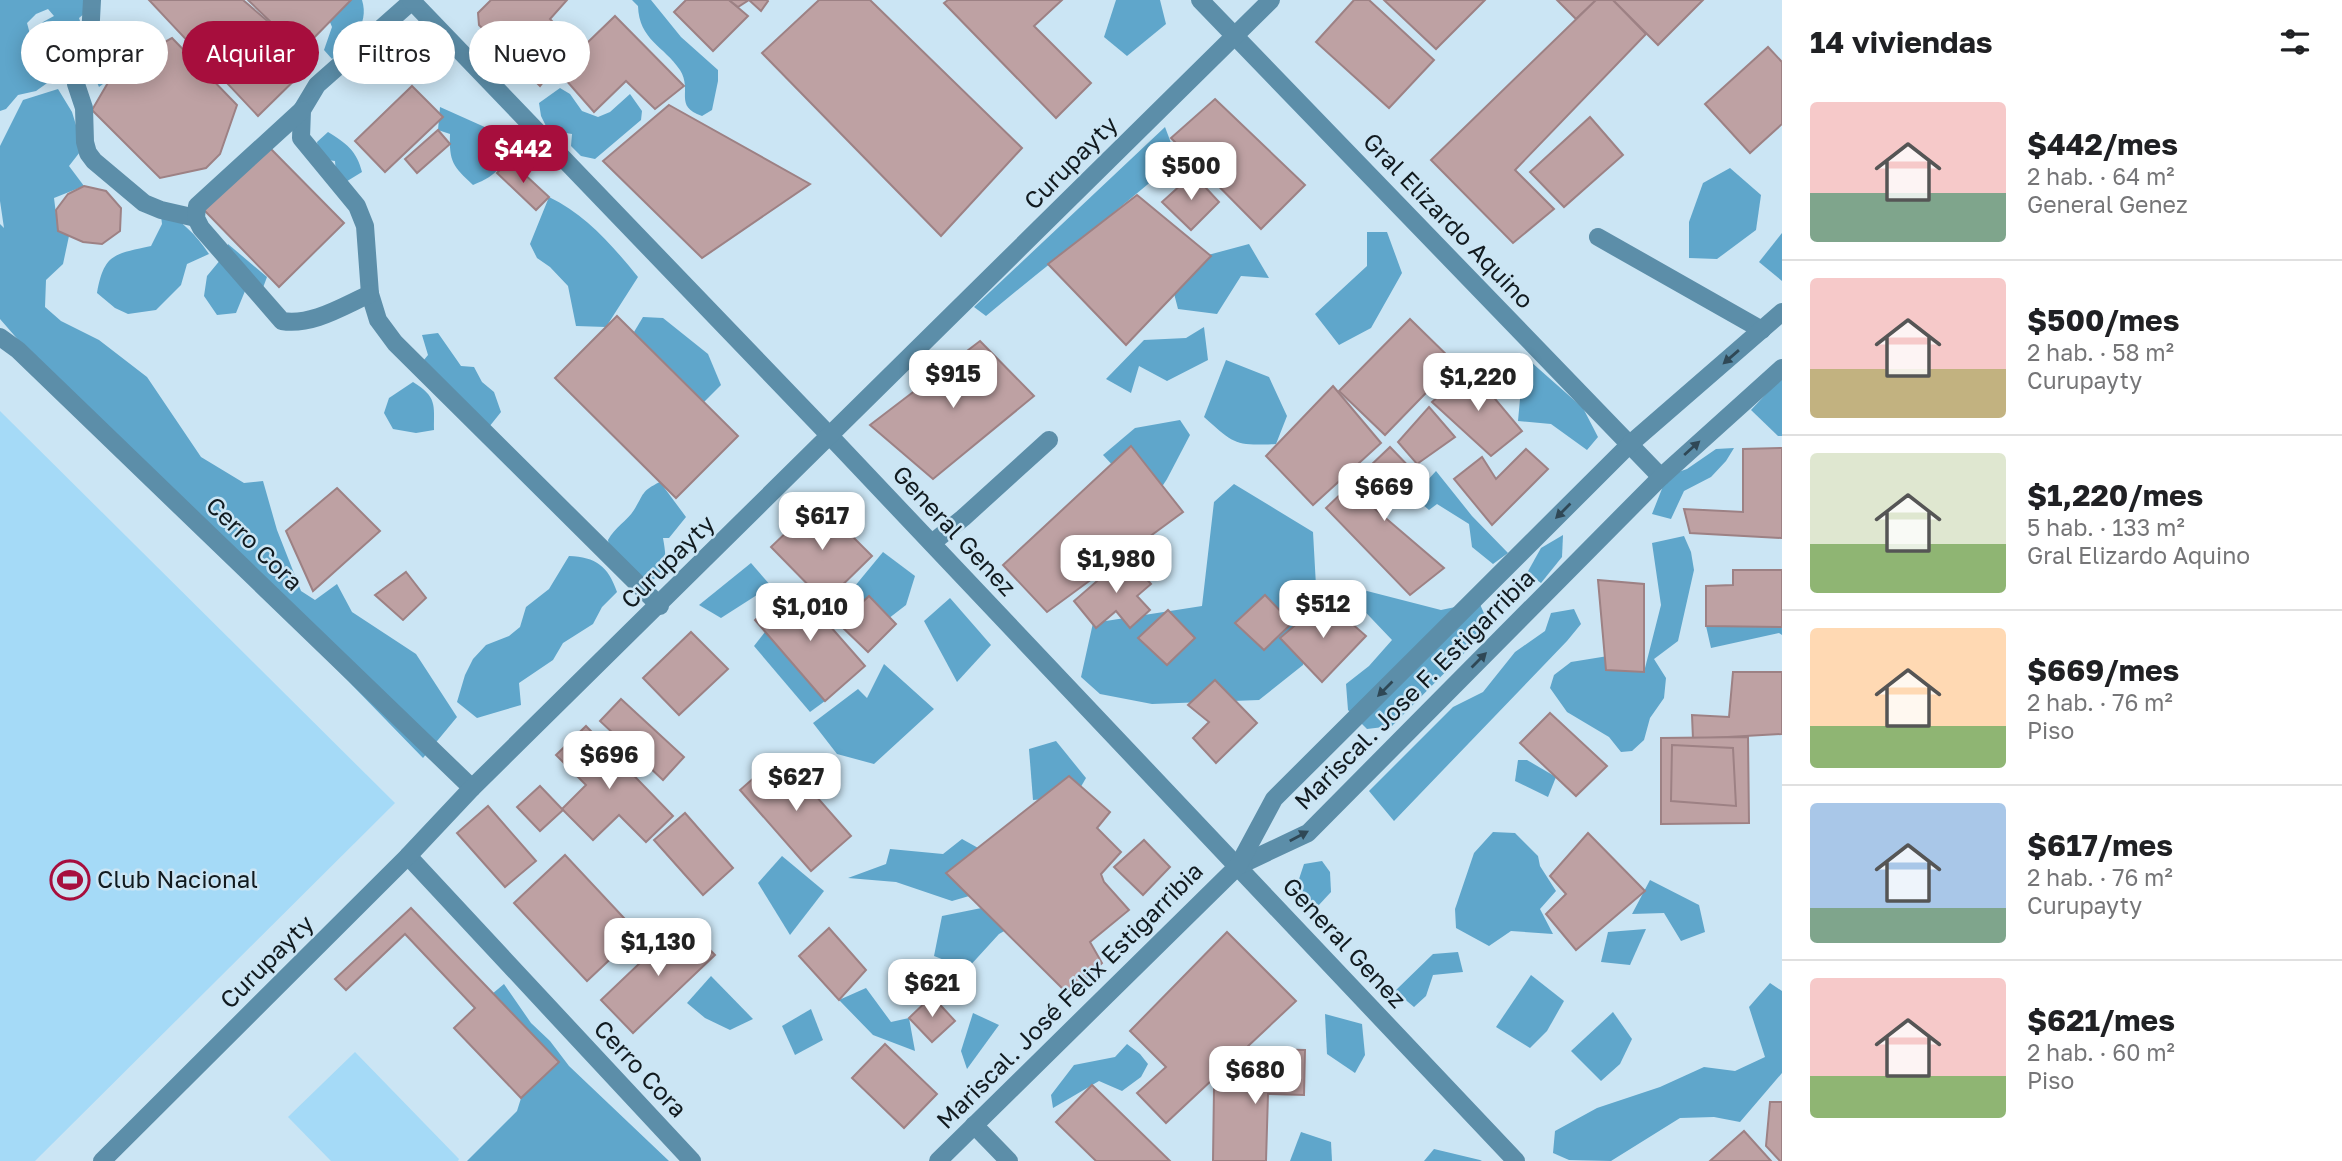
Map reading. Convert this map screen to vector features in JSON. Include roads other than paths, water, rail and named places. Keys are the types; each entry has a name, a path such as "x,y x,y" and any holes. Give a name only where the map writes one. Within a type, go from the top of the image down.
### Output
{"street":[{"path":"92,0 90,38 79,63 76,84 84,108 88,153 144,203 196,218"},
{"path":"370,294 307,321 295,324 282,321 201,228 196,218 197,206 302,110 317,85 412,0"},
{"name":"General Genez","path":"412,0 932,543 1517,1161"},
{"name":"Gral Elizardo Aquino","path":"1200,0 1661,477"},
{"name":"Curupayty","path":"102,1161 408,856 472,788 660,606 1270,0"},
{"path":"302,110 301,138 357,206 366,226 370,294 378,320 395,343 660,606"},
{"path":"1598,237 1762,330"},
{"name":"Mariscal. Jose F. Estigarribia","path":"1238,866 1274,799 1630,444 1782,312"},
{"name":"Cerro Cora","path":"0,337 18,350 472,788"},
{"name":"Mariscal. Jose F. Estigarribia","path":"1238,866 1308,832 1661,477 1782,368"},
{"path":"932,543 1049,440"},
{"name":"Cerro Cora","path":"408,856 692,1161"},
{"name":"Mariscal. José Félix Estigarribia","path":"938,1161 1238,866"},
{"path":"974,1125 1009,1161"}],"place":[{"name":"Club Nacional","path":"70,880"}]}
